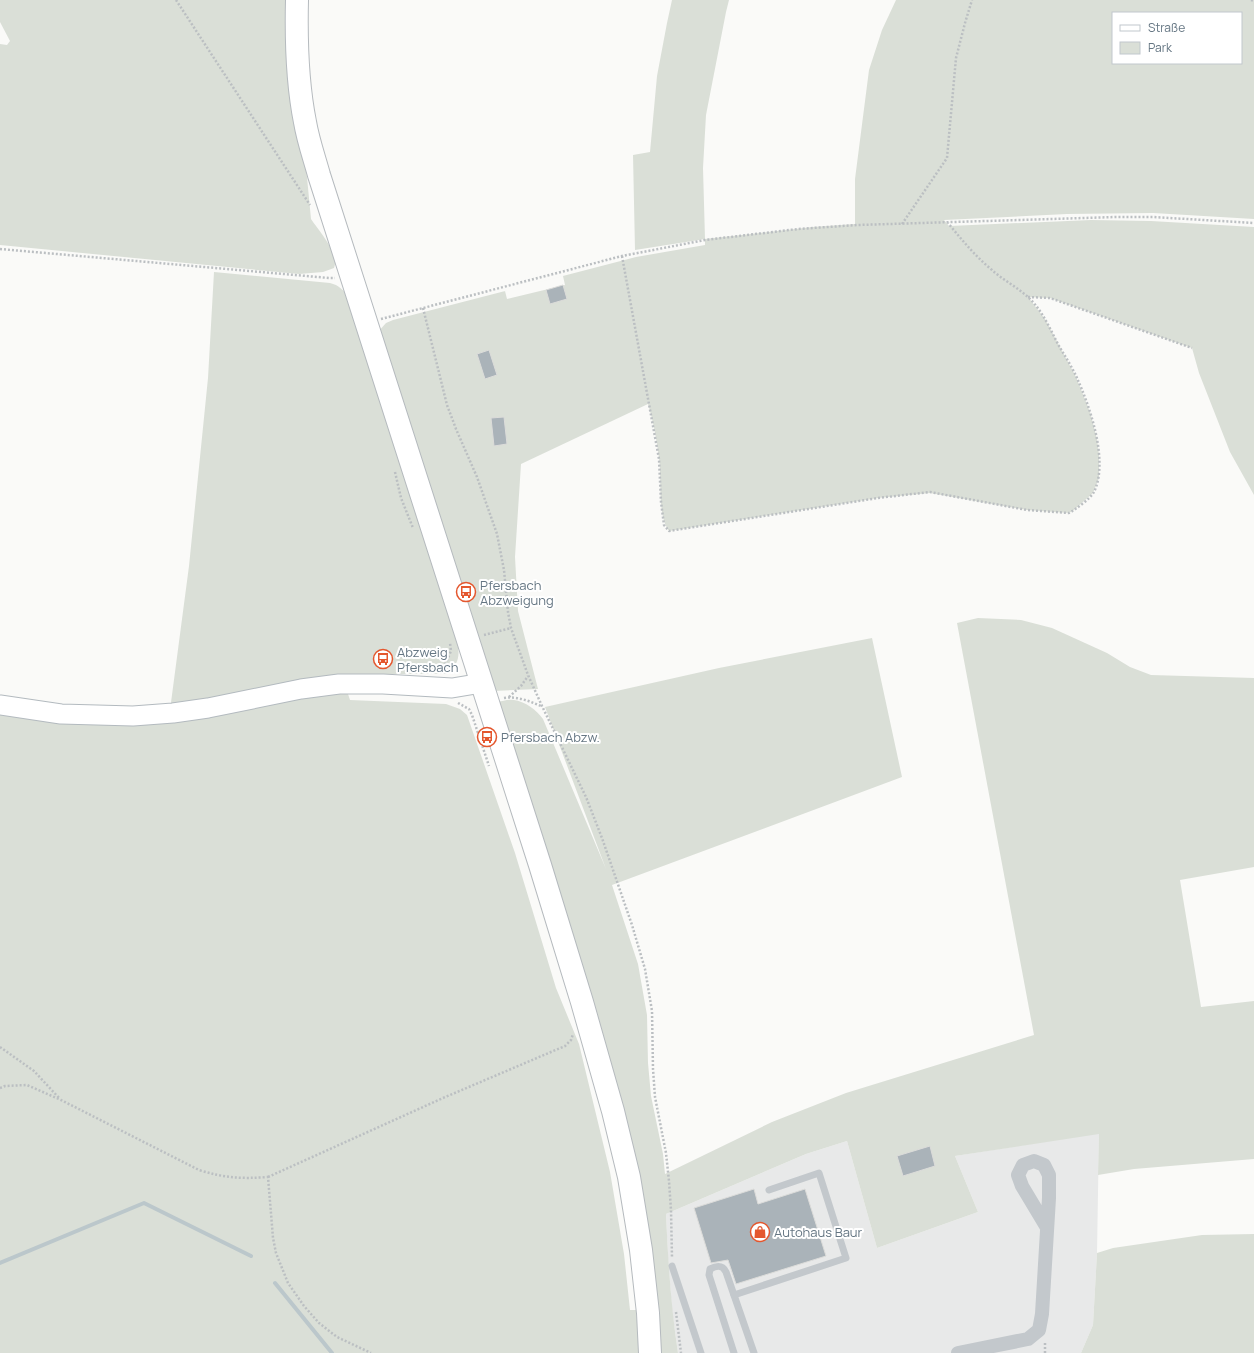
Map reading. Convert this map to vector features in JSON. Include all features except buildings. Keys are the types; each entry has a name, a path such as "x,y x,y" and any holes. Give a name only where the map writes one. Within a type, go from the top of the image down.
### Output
{"main road":[{"path":"297,0 297,52 305,122 333,221 340,280 485,692 582,1002 613,1111 629,1177 641,1250 648,1313 650,1353"},
{"path":"0,705 61,714 133,716 208,708 339,684 383,684 452,688 485,692"}],"street":[{"path":"958,1353 1028,1339 1039,1330 1042,1314 1046,1226"}],"lane":[{"path":"734,1295 846,1258 819,1174 769,1190"},
{"path":"672,1266 701,1353"},
{"path":"734,1353 709,1275 710,1269 715,1266 721,1266 724,1268 754,1353"}],"path":[{"path":"176,0 313,210 333,221"},
{"path":"902,225 947,158 956,58 972,0"},
{"path":"380,320 622,256 705,240 782,231 857,225 902,225 1116,217 1153,217 1254,223"},
{"path":"622,256 659,459 661,502 664,525 669,531 878,498 930,492 1027,510 1068,513 1074,510 1093,493 1099,478 1097,439 1090,412 1076,377 1045,319 1032,301 992,270 948,223"},
{"path":"0,249 340,280"},
{"path":"1027,297 1050,298 1192,348"},
{"path":"423,308 447,405 456,430 477,477 497,534 504,570 511,628 528,676 586,797 630,917 645,969 652,1011 653,1069 656,1097 666,1152 669,1181 672,1266"},
{"path":"394,468 401,498 415,534"},
{"path":"425,671 444,667 451,651 448,636"},
{"path":"509,697 522,686 528,676"},
{"path":"485,692 526,700 542,706"},
{"path":"456,702 470,709 489,766"},
{"path":"0,1088 5,1086 27,1085 61,1100 199,1170 218,1176 232,1178 268,1177 442,1098 565,1046 571,1040 573,1034 572,1028"},
{"path":"0,1047 34,1071 61,1100"},
{"path":"268,1177 273,1238 279,1261 288,1283 304,1306 319,1323 337,1337 371,1353"},
{"path":"676,1307 682,1353"}],"shaded area":[{"path":"1099,1133 1097,1253 1093,1325 1081,1353 678,1353 672,1310 666,1214 806,1154 847,1141 877,1248 978,1212 955,1156"}],"green space":[{"path":"0,0 290,0 311,219 328,243 334,256 334,268 323,272 299,274 0,245 0,44 7,45 10,41 0,22"},
{"path":"672,0 729,0 706,115 703,168 705,239 635,250 633,155 650,152 657,76"},
{"path":"896,0 1254,0 1254,219 1153,213 1067,214 944,220 949,226 1091,220 1151,221 1254,227 1254,495 1230,452 1199,373 1192,348 1050,298 1028,297 1045,319 1076,377 1090,412 1097,439 1099,478 1093,493 1074,510 1069,513 1027,510 930,493 878,498 669,531 665,524 661,506 658,451 648,404 521,464 515,557 518,611 538,689 493,691 378,332 386,323 393,320 636,257 705,245 705,239 855,224 855,179 869,70 882,30","holes":["563,276 565,285 507,299 505,291"]},
{"path":"214,272 330,283 338,286 349,297 412,492 458,647 457,662 453,669 447,674 370,674 170,710 189,566 208,378"},
{"path":"978,618 1021,620 1052,628 1107,653 1130,667 1151,675 1254,678 1254,867 1180,880 1201,1007 1254,1001 1254,1159 1134,1169 1098,1175 1099,1134 955,1156 978,1212 877,1248 847,1141 806,1154 666,1214 670,1284 678,1353 660,1353 658,1321 498,702 512,700 522,702 534,709 543,719 606,869 545,707 719,668 872,638 902,777 612,885 638,964 647,1015 648,1063 651,1096 663,1154 665,1174 772,1122 846,1093 1034,1035 957,623"},
{"path":"347,691 350,700 446,704 460,709 467,715 515,853 556,988 579,1044 610,1172 624,1254 630,1310 636,1310 640,1353 0,1353 0,713 285,700"},
{"path":"1254,1234 1254,1353 1081,1353 1093,1325 1097,1253 1113,1248 1202,1235"}],"waterway":[{"path":"0,1263 144,1203 251,1256"},
{"path":"275,1283 332,1353"}],"place":[{"name":"Pfersbach Abzweigung","path":"466,592"},
{"name":"Abzweig Pfersbach","path":"383,659"},
{"name":"Pfersbach Abzw.","path":"487,737"},
{"name":"Autohaus Baur","path":"760,1232"}]}
